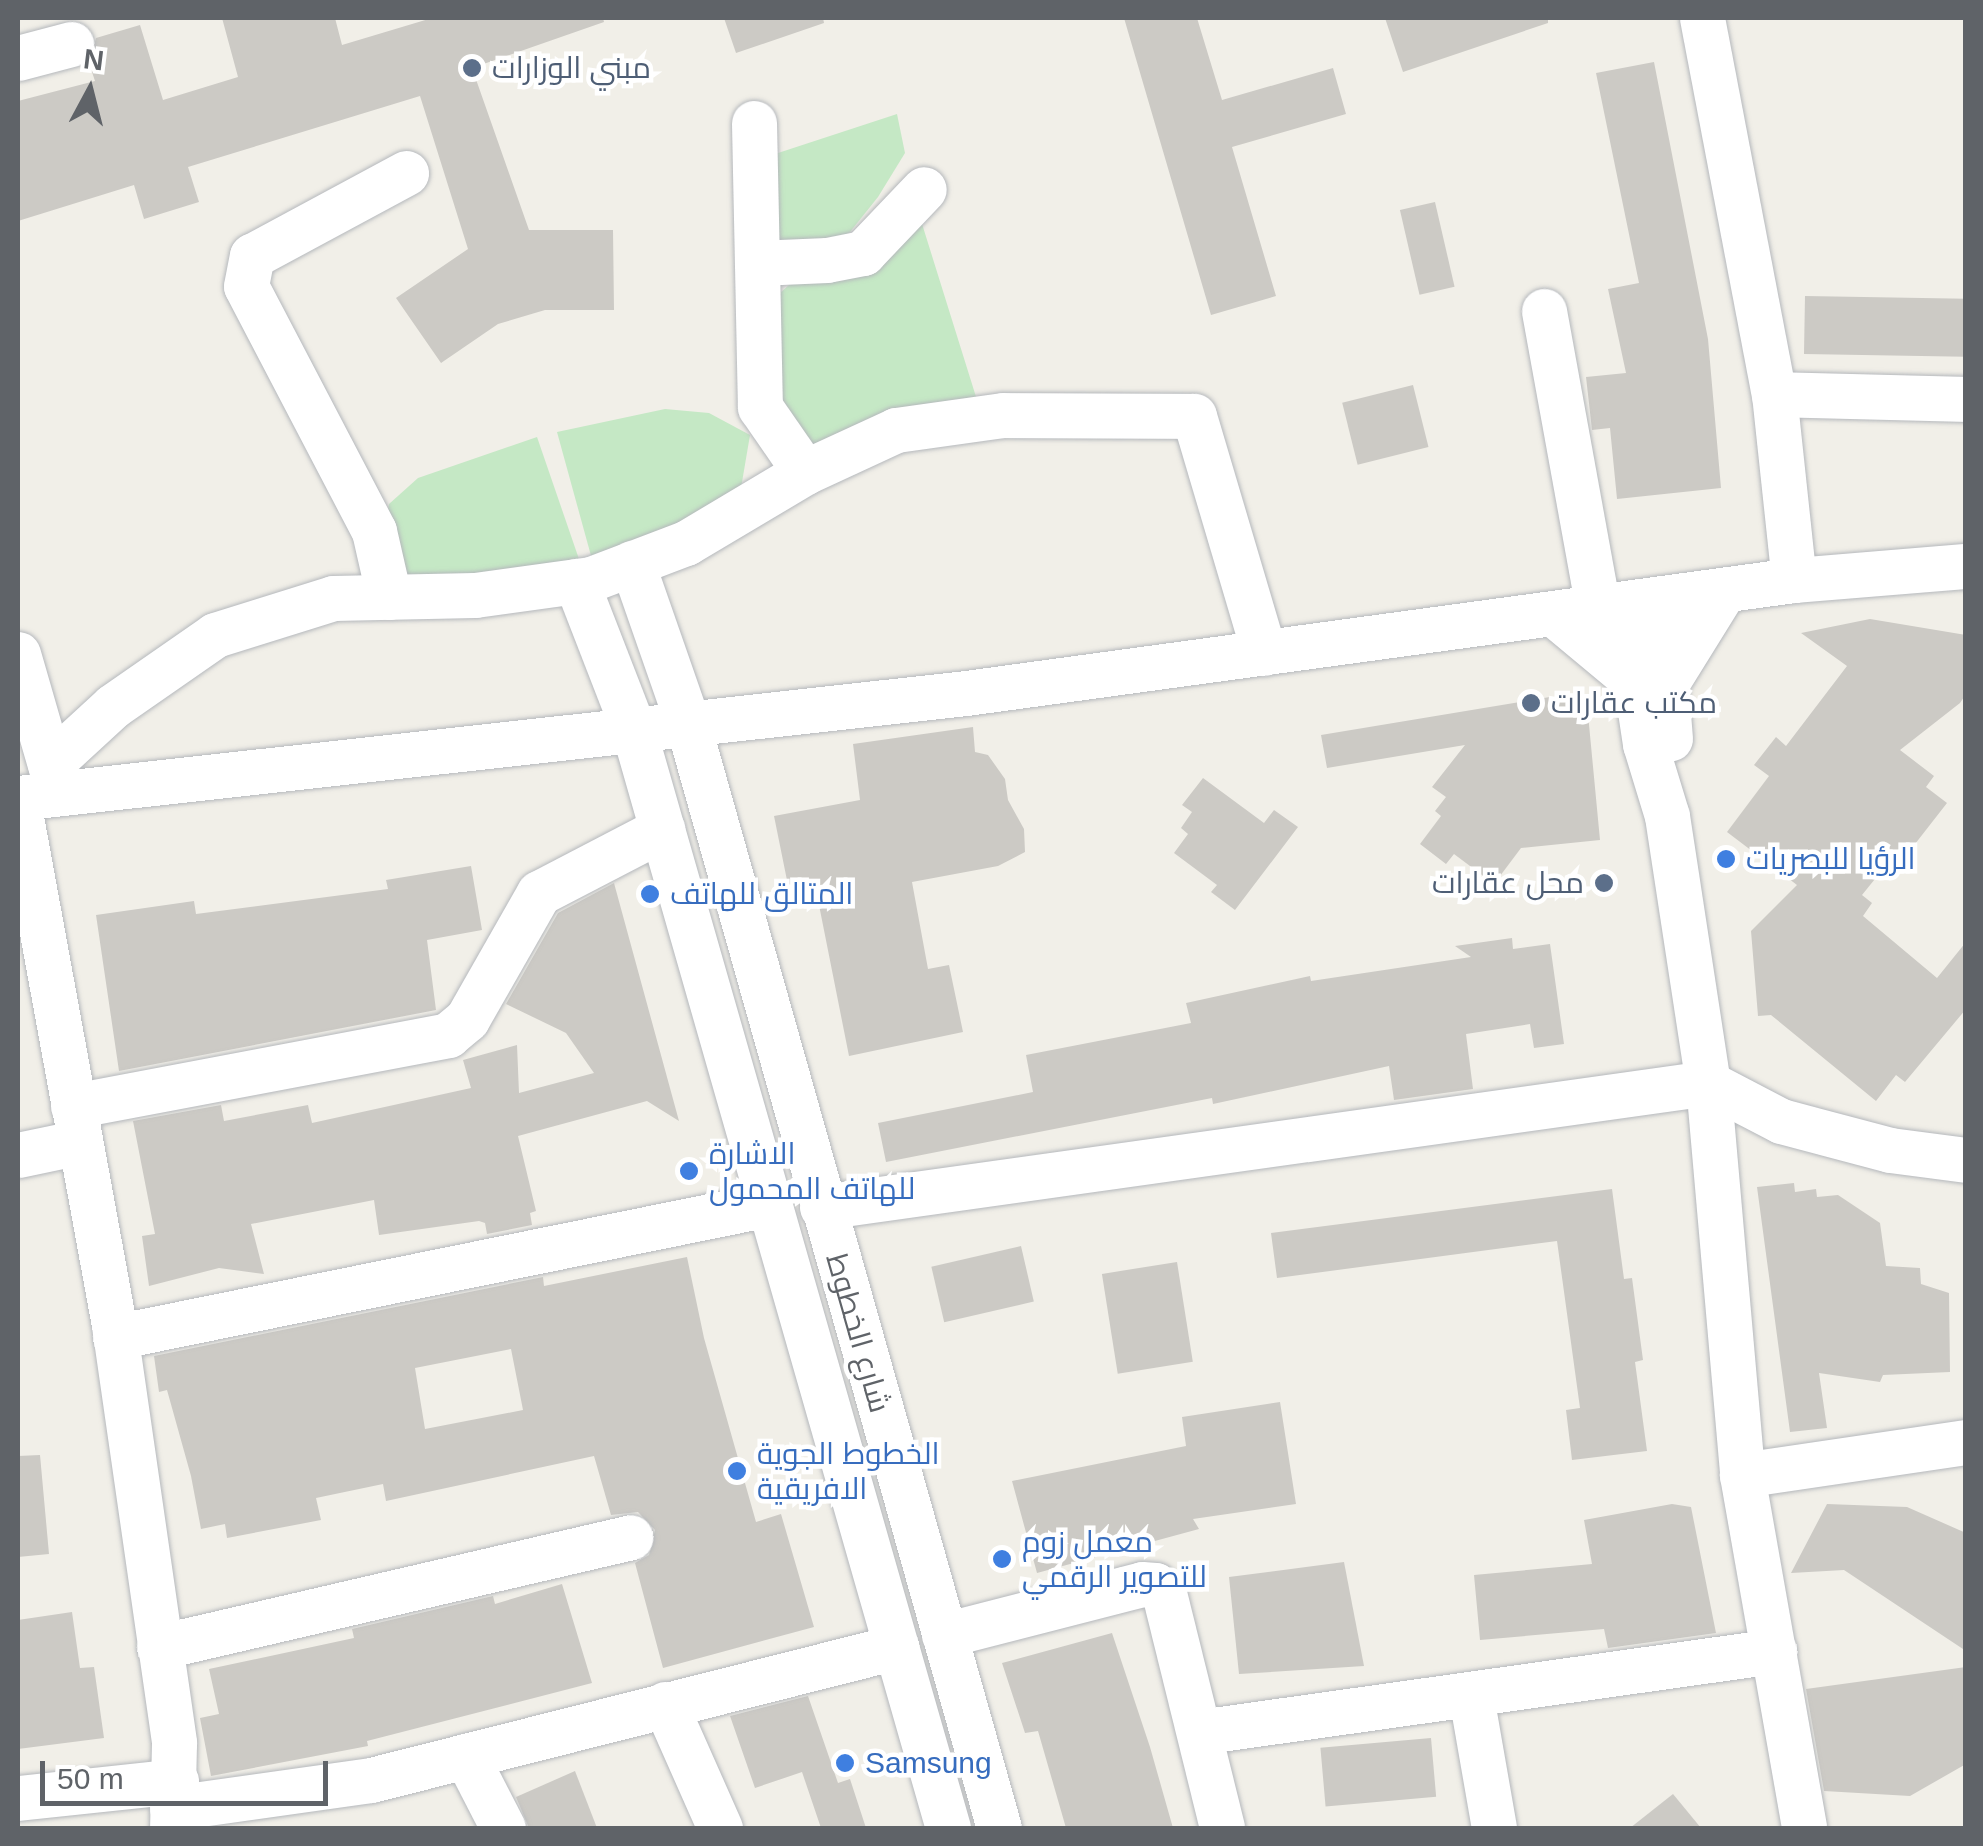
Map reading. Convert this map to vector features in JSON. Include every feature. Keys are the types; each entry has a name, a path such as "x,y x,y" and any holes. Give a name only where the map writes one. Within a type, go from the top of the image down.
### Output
{"street":[{"path":"1702,18 1774,394 1794,580"},
{"path":"18,58 71,44"},
{"path":"754,123 760,407 805,472"},
{"path":"388,597 374,531 246,286 252,256 406,173"},
{"path":"757,263 828,260 862,252 924,189"},
{"path":"1544,310 1609,608 1649,682 1672,765 1667,816 1708,1083 1742,1475 1804,1828"},
{"path":"1774,394 1966,399"},
{"path":"36,790 113,706 215,635 334,598 475,595 576,581 686,543 805,472 896,430 1003,415 1194,416 1264,653"},
{"name":"شارع الخطوط","path":"632,563 687,722 998,1828"},
{"path":"36,790 966,693 1794,580 1966,566"},
{"name":"شارع الخطوط","path":"576,581 633,728 948,1828"},
{"path":"1649,682 1723,592"},
{"path":"1609,608 1649,682"},
{"path":"18,654 77,1124 115,1337 160,1646 173,1806"},
{"path":"18,1156 77,1124 448,1035 467,1018 539,893 662,828"},
{"path":"822,1207 1708,1083 1781,1121 1890,1150 1966,1160"},
{"path":"115,1337 769,1204"},
{"path":"1742,1475 1966,1442"},
{"path":"160,1646 630,1538"},
{"path":"944,1635 1142,1584 1155,1585 1164,1593 1222,1828"},
{"path":"18,1798 173,1806 371,1780 896,1647"},
{"path":"1199,1732 1774,1652"},
{"path":"1470,1696 1494,1828"},
{"path":"665,1704 720,1828"},
{"path":"466,1756 503,1828"}],"green space":[{"path":"897,114 905,153 878,197 842,242 792,252 765,233 757,160"},
{"path":"918,211 977,400 808,451 759,377 768,304 790,284 851,271"},
{"path":"665,409 709,413 750,435 740,494 593,563 557,432"},
{"path":"537,437 581,565 425,593 384,565 382,540 389,504 418,478"}],"building":[{"path":"222,18 335,18 342,45 432,18 603,18 604,22 472,68 529,230 613,230 614,310 545,310 498,324 441,363 396,298 468,249 420,96 188,167 199,202 144,219 134,185 18,221 18,101 95,81 89,63 96,38 140,25 163,100 238,77"},
{"path":"724,18 823,18 824,23 736,53"},
{"path":"1124,18 1197,18 1222,100 1333,68 1346,114 1232,147 1276,296 1211,315"},
{"path":"1385,18 1548,18 1548,23 1403,72"},
{"path":"1654,62 1708,339 1721,488 1617,499 1610,428 1592,430 1586,377 1626,373 1608,289 1639,283 1596,73"},
{"path":"1435,202 1455,287 1419,295 1400,210"},
{"path":"1805,296 1966,299 1965,357 1804,354"},
{"path":"1413,385 1428,447 1358,465 1342,403"},
{"path":"1870,619 1966,635 1966,694 1900,750 1934,776 1926,787 1947,803 1908,853 1900,848 1862,895 1872,903 1863,916 1937,978 1966,942 1966,1009 1905,1082 1896,1075 1876,1101 1771,1015 1758,1016 1751,931 1797,885 1727,832 1769,776 1754,765 1776,737 1786,746 1847,666 1801,633"},
{"path":"1550,697 1566,698 1588,714 1600,840 1521,848 1494,884 1454,854 1446,864 1420,844 1441,816 1435,811 1446,797 1432,787 1465,745 1327,768 1321,735"},
{"path":"973,727 975,752 988,755 1005,779 1008,800 1024,829 1025,852 998,866 912,882 928,969 949,965 963,1032 849,1056 818,900 792,905 774,816 860,800 853,744"},
{"path":"1203,778 1264,823 1274,810 1298,827 1235,910 1211,892 1217,885 1174,853 1188,834 1181,828 1192,812 1182,805"},
{"path":"471,866 482,930 427,940 436,1010 119,1071 96,915 194,901 196,914 388,889 386,880"},
{"path":"614,883 679,1121 647,1101 518,1136 536,1211 530,1213 532,1225 487,1234 485,1223 479,1221 379,1235 374,1200 251,1224 264,1274 219,1268 149,1286 142,1236 155,1234 133,1121 221,1105 224,1121 308,1105 312,1123 471,1088 463,1060 517,1045 519,1093 594,1073 566,1033 506,1004 558,913"},
{"path":"1512,938 1513,949 1550,944 1564,1044 1534,1048 1530,1024 1466,1034 1473,1089 1394,1100 1389,1066 1213,1104 1212,1098 886,1162 878,1123 1033,1092 1026,1055 1191,1023 1186,1003 1310,976 1311,981 1471,957 1455,946"},
{"path":"1794,1183 1795,1192 1816,1189 1817,1197 1838,1195 1880,1223 1886,1266 1920,1268 1921,1284 1949,1293 1950,1372 1883,1375 1880,1382 1819,1373 1827,1428 1790,1432 1757,1187"},
{"path":"1612,1189 1624,1279 1632,1278 1643,1360 1635,1362 1647,1451 1572,1460 1566,1410 1580,1408 1557,1241 1277,1278 1271,1233"},
{"path":"1021,1246 1034,1302 944,1322 931,1267"},
{"path":"687,1257 704,1338 756,1522 781,1514 814,1627 663,1668 635,1563 649,1555 655,1530 638,1512 611,1515 594,1456 386,1501 383,1484 316,1498 321,1520 227,1538 225,1524 201,1529 167,1390 159,1392 154,1356 543,1277 544,1286","holes":["511,1349 523,1410 425,1429 415,1368"]},
{"path":"1177,1262 1193,1362 1118,1374 1102,1274"},
{"path":"1280,1402 1296,1504 1193,1519 1199,1529 1037,1573 1012,1481 1186,1446 1182,1417"},
{"path":"40,1455 49,1554 18,1557 18,1456"},
{"path":"1672,1504 1691,1507 1716,1633 1608,1648 1604,1629 1480,1640 1474,1575 1592,1564 1584,1520"},
{"path":"1827,1504 1907,1507 1966,1533 1966,1651 1844,1570 1791,1573"},
{"path":"1344,1562 1364,1666 1239,1674 1229,1577"},
{"path":"562,1584 592,1683 367,1741 368,1746 211,1776 200,1718 219,1714 209,1669 354,1638 352,1629 493,1596 495,1604"},
{"path":"72,1612 80,1668 94,1667 104,1738 18,1749 18,1620"},
{"path":"1112,1633 1173,1828 1066,1828 1038,1731 1025,1733 1002,1663"},
{"path":"1966,1667 1966,1764 1910,1796 1824,1791 1806,1689"},
{"path":"808,1696 838,1783 850,1779 866,1828 821,1828 802,1772 755,1788 730,1716"},
{"path":"1431,1738 1436,1797 1326,1806 1320,1748"},
{"path":"575,1771 597,1828 529,1828 516,1797"},
{"path":"1673,1794 1701,1828 1630,1828"}],"place":[{"name":"مبني الوزارات","path":"472,68"},
{"name":"مكتب عقارات","path":"1531,703"},
{"name":"الرؤيا للبصريات","path":"1726,859"},
{"name":"محل عقارات","path":"1604,883"},
{"name":"المتالق للهاتف","path":"650,894"},
{"name":"الاشارة للهاتف المحمول","path":"689,1171"},
{"name":"الخطوط الجوية الافريقية","path":"737,1471"},
{"name":"معمل زوم للتصوير الرقمي","path":"1002,1559"},
{"name":"Samsung","path":"845,1763"}]}
